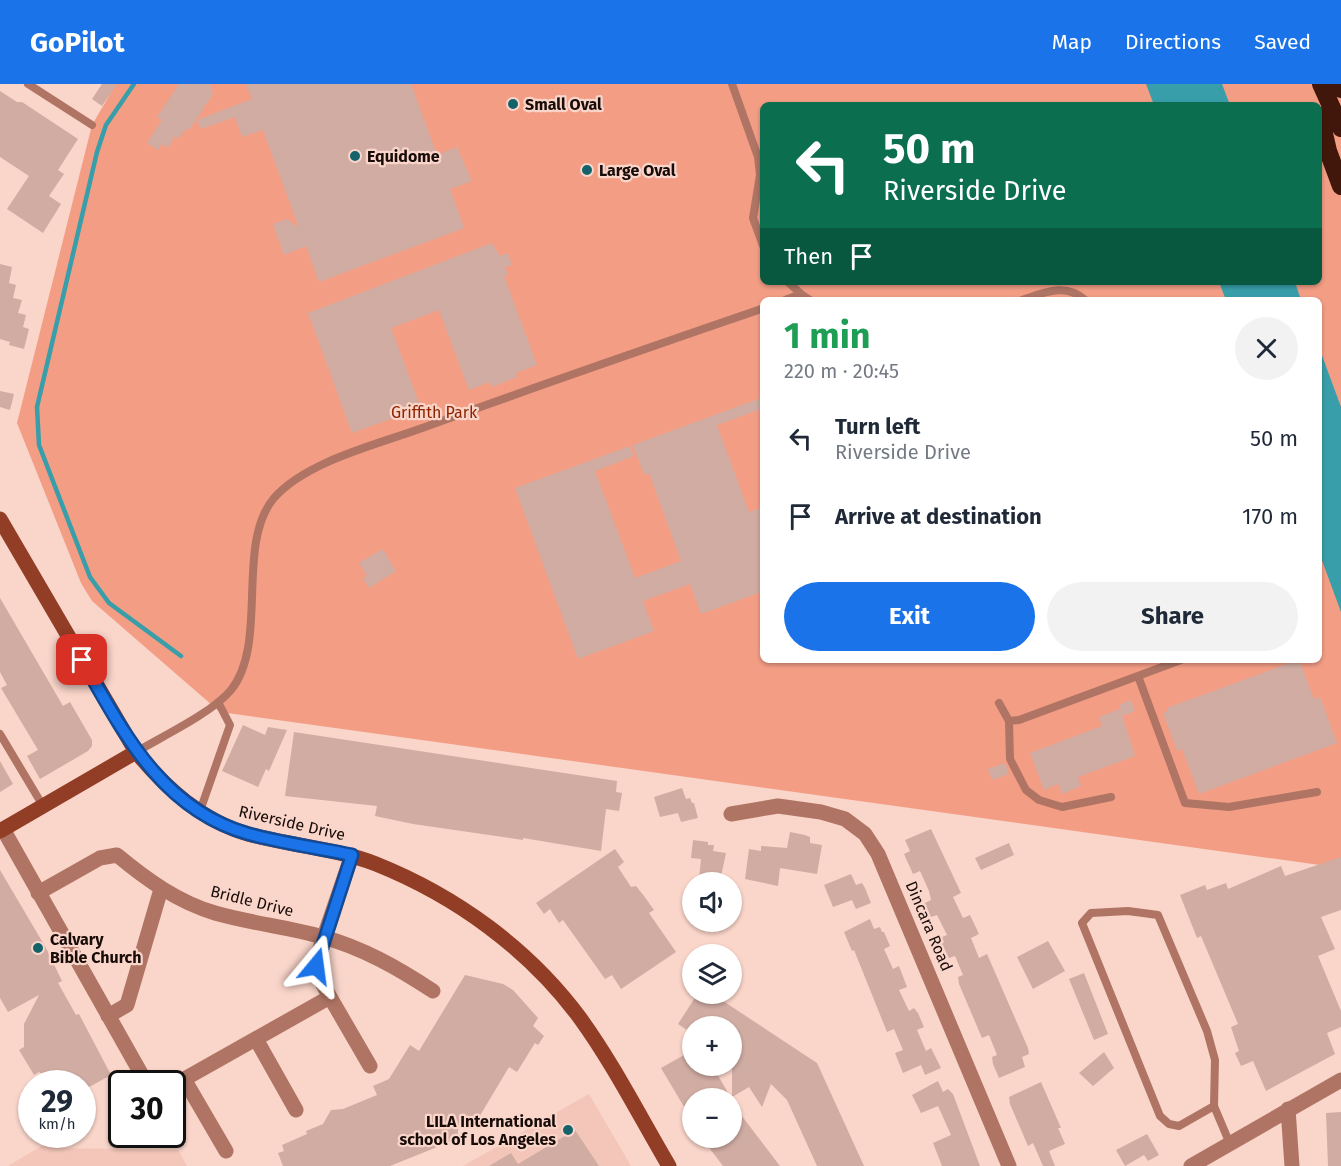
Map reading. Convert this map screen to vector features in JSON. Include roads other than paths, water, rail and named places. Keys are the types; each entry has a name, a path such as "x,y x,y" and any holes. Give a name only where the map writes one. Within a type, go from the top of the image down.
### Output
{"highway":[{"path":"1313,84 1316,102"},
{"path":"1321,84 1341,128"},
{"path":"1339,84 1341,89"},
{"path":"1322,125 1328,151 1341,186"}],"main road":[{"name":"Riverside Drive","path":"0,519 136,752 179,796 200,811 247,833 352,855 378,865 462,908 505,940 532,964 580,1018 669,1166"},
{"path":"2,830 136,752"}],"street":[{"name":"Dincara Road","path":"731,814 778,806 810,810 845,819 865,834 878,854 1009,1166"},
{"path":"2,830 139,1070"},
{"name":"Bridle Drive","path":"38,892 109,855 117,855 161,889 215,913 324,937 387,961 433,991"},
{"path":"352,855 316,966 330,997 370,1066"},
{"path":"108,1016 127,1005 161,889"},
{"path":"186,1078 330,997"},
{"path":"256,1039 296,1110"},
{"path":"1191,1166 1341,1080"},
{"path":"186,1094 226,1151"},
{"path":"1288,1109 1292,1166"}],"lane":[{"path":"28,84 92,125"},
{"path":"732,84 758,157 760,175 753,218 760,237"},
{"path":"791,285 806,297"},
{"path":"1031,297 1059,288 1081,297"},
{"path":"793,297 801,294"},
{"path":"136,752 218,702 236,681 249,642 258,528 273,499 296,479 332,462 462,413 760,309"},
{"path":"1009,721 1019,720 1173,663"},
{"path":"1138,676 1185,802 1229,807 1317,792"},
{"path":"200,811 230,725 218,702"},
{"path":"999,703 1009,721 1010,759 1026,790 1062,807 1111,798"},
{"path":"0,734 43,807"},
{"path":"1214,1106 1179,1126 1169,1124 1160,1116 1082,923 1091,913 1128,911 1158,915 1207,1031 1215,1060 1214,1106 1230,1144"}],"water":[{"path":"1146,84 1222,84 1229,102 1153,102"},
{"path":"1220,285 1296,285 1300,297 1225,297"},
{"path":"1322,355 1341,407 1341,612 1322,560"}],"waterway":[{"path":"134,84 106,125 97,152 37,407 39,445 90,577 109,603 181,656"}],"place":[{"name":"Small Oval","path":"513,104"},
{"name":"Equidome","path":"355,156"},
{"name":"Large Oval","path":"587,170"},
{"name":"Calvary Bible Church","path":"38,948"},
{"name":"LILA International school of Los Angeles","path":"568,1130"}],"park label":[{"name":"Griffith Park","path":"434,412"}]}
